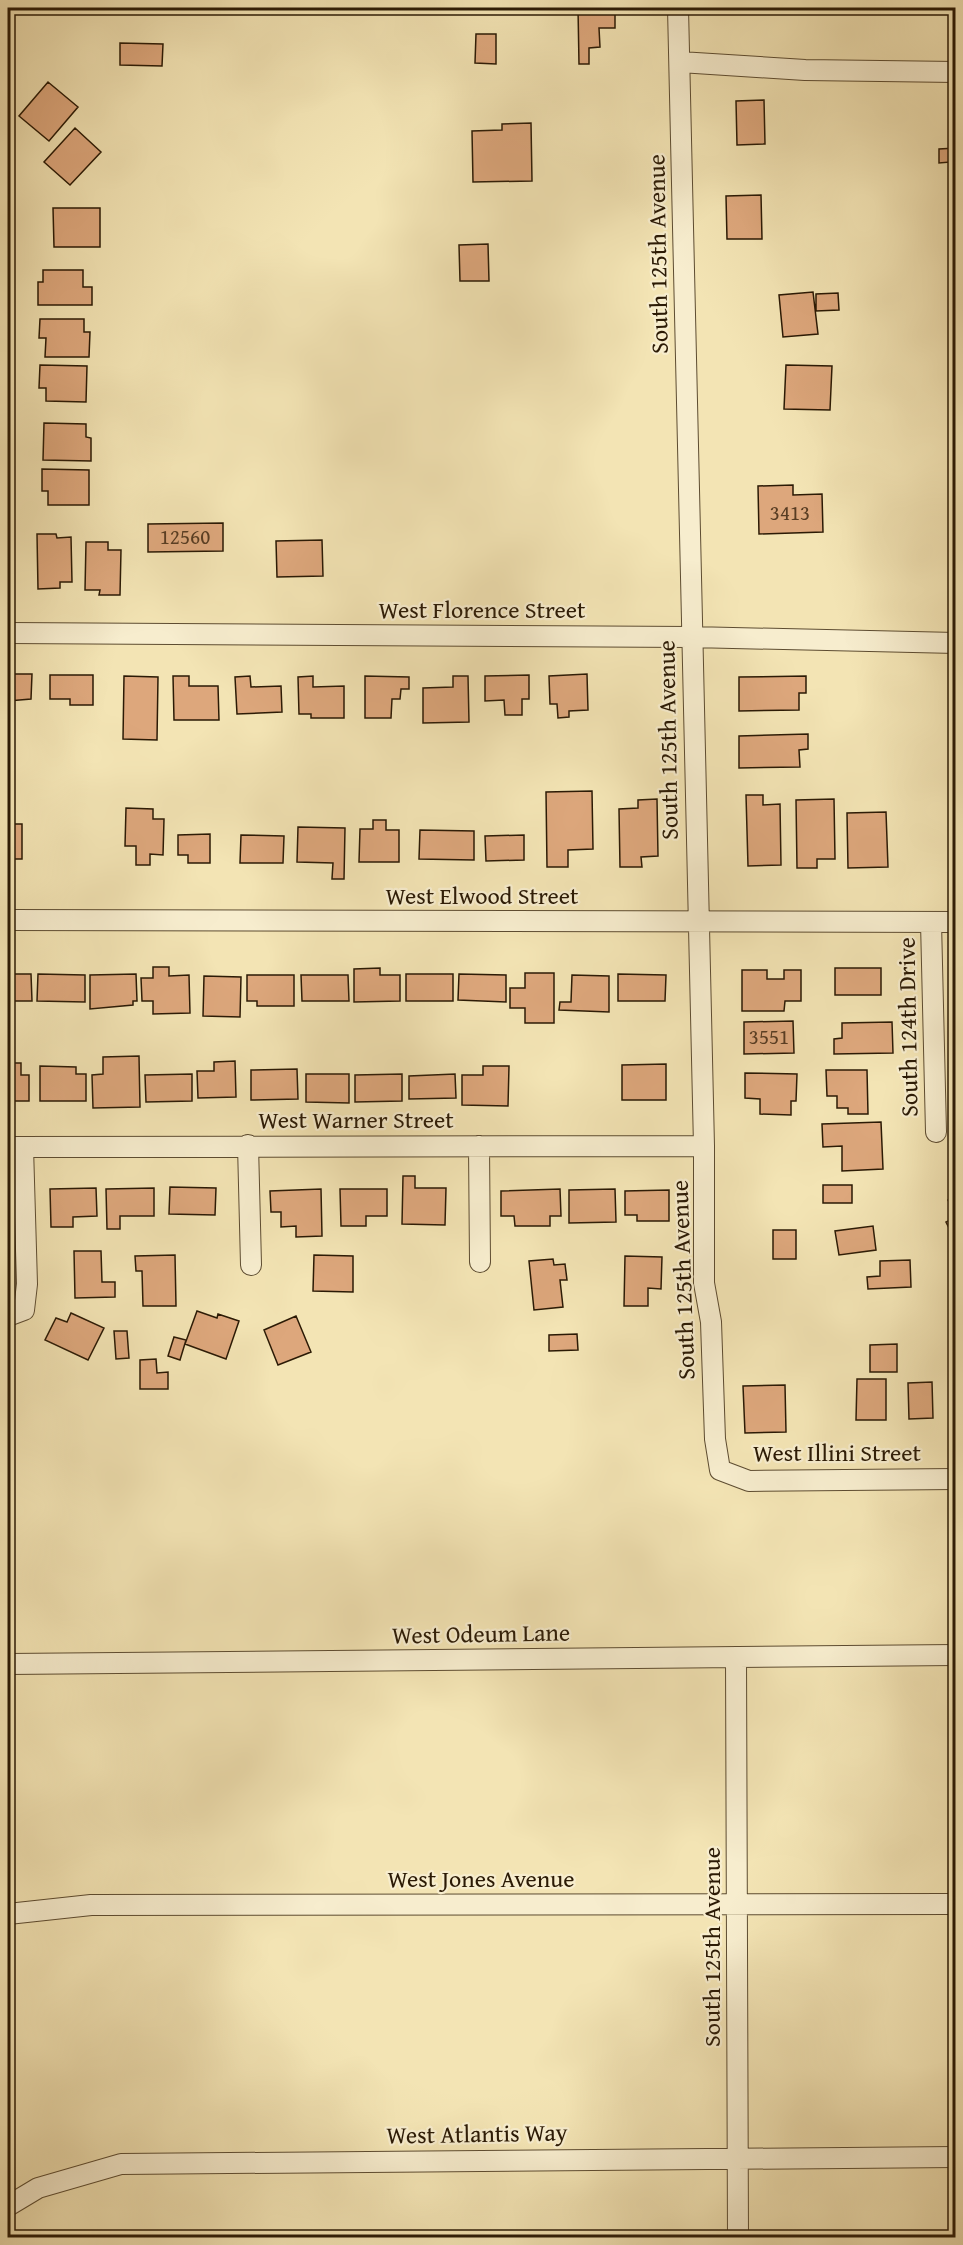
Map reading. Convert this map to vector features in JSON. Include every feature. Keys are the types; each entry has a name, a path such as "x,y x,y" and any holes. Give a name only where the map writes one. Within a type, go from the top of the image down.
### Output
{"street":[{"name":"South 125th Avenue","path":"678,8 704,1146 704,1283 711,1322 715,1439 720,1470"},
{"path":"680,62 805,70 956,72"},
{"name":"West Florence Street","path":"8,633 691,637 956,643"},
{"name":"West Elwood Street","path":"8,920 956,921"},
{"name":"South 124th Drive","path":"931,922 936,1132"},
{"path":"248,1145 251,1265"},
{"path":"479,1146 480,1262"},
{"name":"West Warner Street","path":"15,1147 704,1146"},
{"path":"15,1147 27,1284 16,1313"},
{"name":"West Illini Street","path":"720,1470 749,1481 956,1479"},
{"name":"West Odeum Lane","path":"8,1664 956,1655"},
{"name":"South 125th Avenue","path":"736,1657 738,2238"},
{"name":"West Jones Avenue","path":"8,1914 91,1905 956,1904"},
{"name":"West Atlantis Way","path":"8,2206 38,2188 121,2164 738,2157 956,2157"}],"building":[{"path":"578,8 615,8 615,28 599,28 600,47 589,48 589,64 579,64"},
{"path":"476,34 496,34 496,64 475,63"},
{"path":"120,43 163,44 162,66 120,65"},
{"path":"48,82 78,107 49,141 19,116"},
{"path":"764,100 765,144 737,145 736,101"},
{"path":"531,123 532,181 473,182 472,131 502,130 502,124"},
{"path":"75,128 101,152 70,185 44,162"},
{"path":"956,148 956,183 951,183 950,162 939,163 939,149"},
{"path":"761,195 762,239 727,239 726,196"},
{"path":"53,208 100,208 100,247 54,247"},
{"path":"488,244 489,281 460,281 459,245"},
{"path":"43,270 83,270 83,287 92,287 92,305 38,305 38,282 43,282"},
{"path":"813,292 818,334 783,337 779,295"},
{"path":"838,293 839,310 816,311 816,294"},
{"path":"40,319 84,319 84,332 90,332 89,357 45,357 46,338 39,338"},
{"path":"40,365 87,366 86,402 46,401 46,388 39,388"},
{"path":"786,365 832,366 830,410 784,409"},
{"path":"44,423 86,424 86,437 91,438 91,461 43,460"},
{"path":"42,469 89,470 89,505 48,505 48,491 42,491"},
{"path":"793,485 793,495 822,494 823,532 759,534 758,486"},
{"path":"223,523 223,551 148,552 148,524"},
{"path":"37,534 56,534 57,538 71,537 72,582 60,582 60,588 38,589"},
{"path":"322,540 323,576 277,577 276,541"},
{"path":"86,542 108,542 108,550 121,550 120,595 99,595 100,590 85,590"},
{"path":"8,674 32,674 31,699 8,701"},
{"path":"587,674 588,710 569,711 569,717 558,718 557,704 550,704 549,676"},
{"path":"50,675 93,675 93,705 70,705 70,699 50,699"},
{"path":"529,675 529,699 522,699 522,715 505,715 504,700 485,701 485,676"},
{"path":"124,676 158,677 157,740 123,739"},
{"path":"173,676 189,676 189,686 218,686 219,720 174,720"},
{"path":"250,676 251,687 281,686 282,712 237,714 235,677"},
{"path":"313,676 313,687 344,686 344,718 311,718 311,714 299,714 298,677"},
{"path":"365,676 409,677 409,689 401,689 400,699 392,699 391,718 365,718"},
{"path":"453,676 468,676 469,722 423,723 423,688 453,687"},
{"path":"806,676 806,693 799,693 799,710 739,711 739,677"},
{"path":"808,734 808,749 799,750 800,767 739,768 739,736"},
{"path":"592,791 593,849 568,850 568,867 547,867 546,792"},
{"path":"746,795 763,795 763,805 780,804 781,865 748,866"},
{"path":"657,799 658,856 641,857 642,867 620,867 619,809 638,808 638,800"},
{"path":"834,799 835,859 817,859 817,868 797,868 796,800"},
{"path":"126,808 153,809 153,819 164,819 163,855 150,854 150,865 136,865 136,846 125,846"},
{"path":"886,812 888,867 848,868 847,813"},
{"path":"373,820 386,820 386,830 399,830 399,862 359,862 360,829 373,829"},
{"path":"8,824 22,824 22,859 8,859"},
{"path":"298,827 345,828 344,879 332,879 333,863 297,862"},
{"path":"420,830 474,831 474,860 419,859"},
{"path":"210,834 210,863 188,863 188,855 178,855 178,835"},
{"path":"241,835 284,836 283,863 240,863"},
{"path":"524,835 524,860 486,861 485,836"},
{"path":"153,967 169,967 169,976 189,975 190,1013 153,1014 153,1001 142,1001 141,978 153,978"},
{"path":"380,968 380,975 400,975 400,1001 354,1002 354,969"},
{"path":"835,968 881,968 881,995 835,995"},
{"path":"742,970 767,970 767,979 784,979 784,970 801,970 801,1001 785,1001 784,1011 742,1011"},
{"path":"525,973 554,973 554,1023 525,1023 525,1008 510,1008 510,988 525,988"},
{"path":"8,974 31,974 32,1001 8,1001"},
{"path":"38,974 85,975 85,1002 37,1001"},
{"path":"136,974 137,1001 133,1001 133,1005 90,1009 90,975"},
{"path":"406,974 453,974 453,1001 406,1001"},
{"path":"459,974 506,975 506,1002 458,1000"},
{"path":"618,974 666,975 665,1001 618,1001"},
{"path":"247,975 294,975 294,1006 257,1006 257,1001 247,1001"},
{"path":"301,975 348,975 349,1001 302,1001"},
{"path":"572,975 609,976 609,1012 559,1010 560,1002 571,1002"},
{"path":"204,976 241,977 240,1017 203,1016"},
{"path":"793,1021 794,1053 744,1054 744,1022"},
{"path":"892,1022 893,1053 834,1054 834,1039 842,1038 842,1023"},
{"path":"139,1056 140,1107 93,1108 92,1075 103,1074 103,1057"},
{"path":"235,1061 236,1097 198,1098 197,1071 214,1071 214,1062"},
{"path":"8,1063 21,1063 21,1075 29,1075 29,1101 8,1101"},
{"path":"666,1064 666,1100 622,1100 622,1065"},
{"path":"40,1066 76,1067 76,1074 86,1074 86,1101 40,1101"},
{"path":"483,1066 509,1066 508,1106 462,1105 462,1075 483,1075"},
{"path":"297,1069 298,1099 251,1100 251,1070"},
{"path":"826,1070 867,1070 868,1114 848,1114 848,1108 837,1108 837,1096 827,1096"},
{"path":"745,1073 797,1074 796,1101 791,1101 791,1115 760,1114 760,1099 745,1098"},
{"path":"192,1074 192,1101 146,1102 145,1075"},
{"path":"306,1074 349,1074 349,1103 306,1102"},
{"path":"402,1074 402,1101 355,1102 355,1075"},
{"path":"455,1074 456,1098 409,1099 409,1076"},
{"path":"881,1122 883,1169 842,1171 842,1146 823,1147 822,1124"},
{"path":"403,1176 415,1176 415,1188 446,1188 445,1225 402,1224"},
{"path":"823,1185 852,1185 852,1203 823,1203"},
{"path":"170,1187 216,1188 215,1215 169,1214"},
{"path":"96,1188 97,1216 73,1217 73,1227 51,1227 50,1189"},
{"path":"154,1188 154,1216 120,1216 120,1229 107,1229 106,1189"},
{"path":"321,1189 322,1236 296,1237 296,1226 281,1227 281,1212 271,1212 270,1191"},
{"path":"340,1189 387,1189 387,1216 366,1216 366,1226 341,1226"},
{"path":"560,1189 561,1216 550,1216 550,1226 515,1226 514,1216 501,1216 501,1191"},
{"path":"615,1189 616,1222 569,1223 569,1190"},
{"path":"669,1190 669,1221 637,1221 637,1215 625,1215 625,1191"},
{"path":"956,1196 956,1215 948,1200"},
{"path":"956,1217 956,1242 946,1222"},
{"path":"873,1226 876,1250 839,1255 835,1231"},
{"path":"773,1230 796,1230 796,1259 773,1259"},
{"path":"74,1251 101,1251 102,1282 115,1282 115,1297 75,1298"},
{"path":"175,1255 176,1306 143,1306 142,1271 136,1271 135,1256"},
{"path":"314,1255 353,1256 353,1292 313,1291"},
{"path":"625,1256 662,1257 661,1289 648,1288 648,1306 624,1306"},
{"path":"553,1259 554,1265 565,1264 567,1280 560,1280 563,1307 534,1310 529,1261"},
{"path":"910,1260 911,1287 868,1289 867,1277 880,1276 880,1261"},
{"path":"197,1311 217,1318 218,1314 239,1321 226,1359 185,1344"},
{"path":"71,1313 104,1328 88,1360 45,1340 56,1318 67,1322"},
{"path":"296,1316 311,1352 278,1365 264,1330"},
{"path":"114,1331 127,1331 129,1358 116,1359"},
{"path":"577,1334 578,1350 549,1351 549,1335"},
{"path":"174,1337 186,1340 180,1360 168,1356"},
{"path":"897,1344 897,1372 870,1372 870,1345"},
{"path":"156,1359 157,1373 168,1372 168,1389 140,1389 140,1360"},
{"path":"857,1379 886,1379 886,1420 856,1420"},
{"path":"932,1382 933,1418 909,1419 908,1383"},
{"path":"785,1385 786,1432 745,1433 743,1386"}]}
